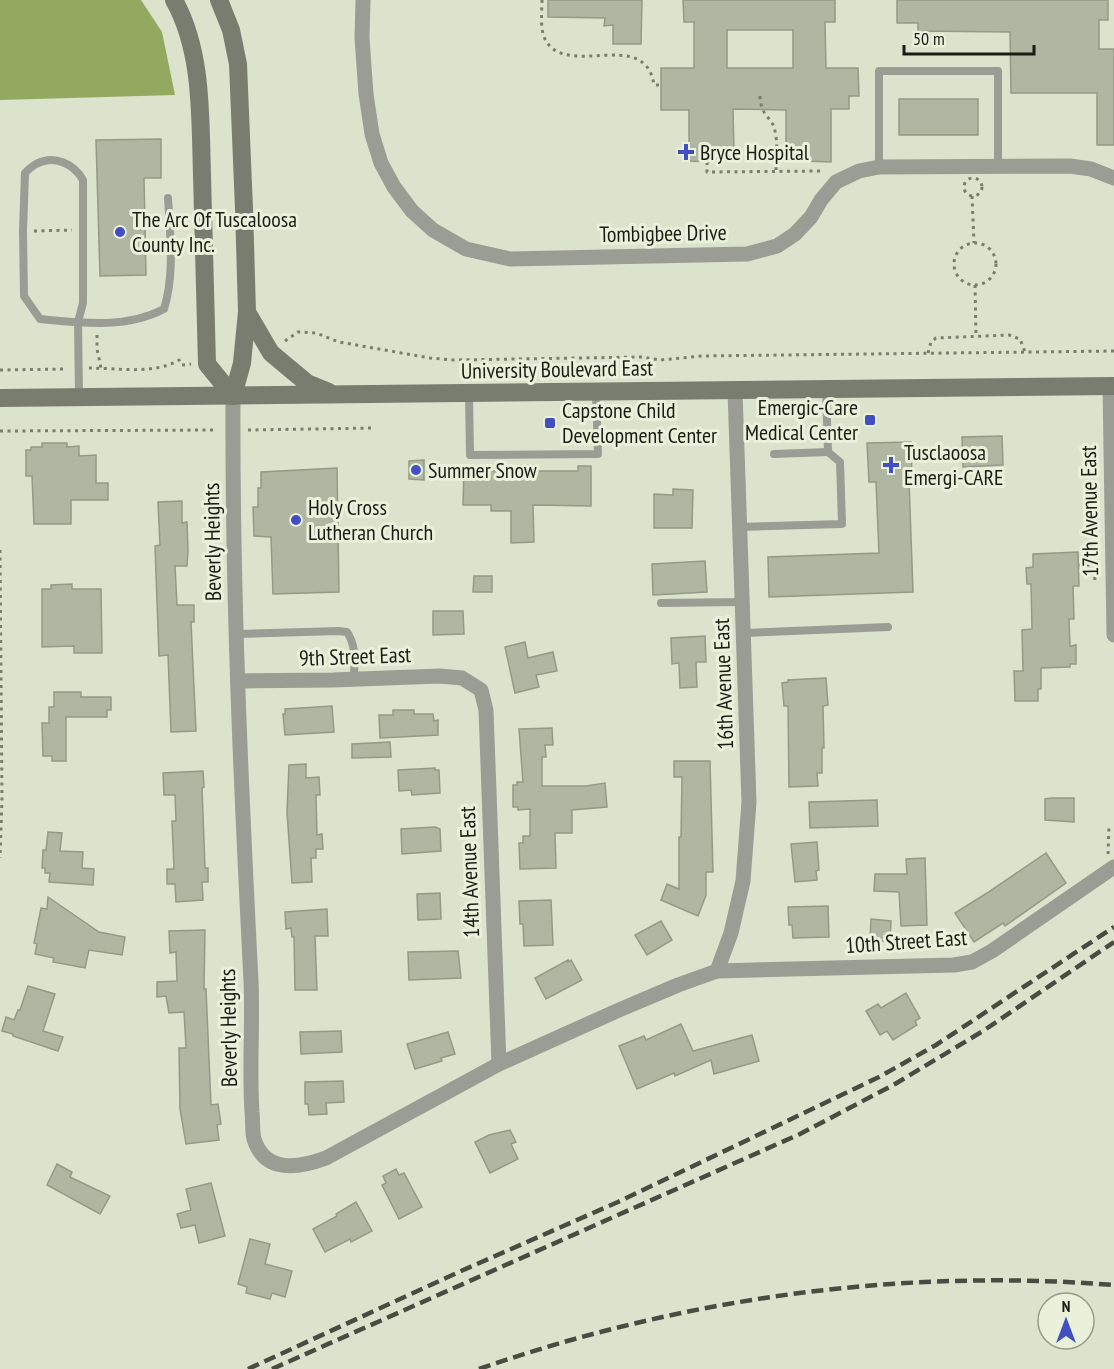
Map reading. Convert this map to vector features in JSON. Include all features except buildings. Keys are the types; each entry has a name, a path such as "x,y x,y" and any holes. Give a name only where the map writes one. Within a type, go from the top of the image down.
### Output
{"main road":[{"path":"174,0 181,13 193,50 199,99 207,364 233,396"},
{"path":"219,0 231,30 238,64 247,312 242,363 233,396"},
{"path":"247,312 271,353 307,383 336,395"},
{"name":"University Boulevard East","path":"0,398 1112,386"}],"street":[{"name":"Tombigbee Drive","path":"363,0 362,38 366,94 372,134 381,163 394,187 412,212 433,230 466,249 510,259 747,254 777,246 795,234 811,217 836,182 859,171 879,167 1070,166 1091,169 1114,178"},
{"name":"17th Avenue East","path":"1112,386 1114,635"},
{"name":"16th Avenue East","path":"717,971 731,933 743,881 749,802 735,391"},
{"name":"Beverly Heights","path":"233,396 238,681 251,993 251,1098 254,1139 264,1158 284,1167 306,1166 326,1158 499,1064 648,997 717,971"},
{"name":"9th Street East","path":"238,681 440,676 462,678 471,684"},
{"name":"14th Avenue East","path":"471,684 481,690 486,710 499,1064"},
{"name":"10th Street East","path":"717,971 931,967 972,962 992,951 1111,870"}],"lane":[{"path":"879,167 879,71 998,71 998,166"},
{"path":"79,398 78,322 83,303 83,180 77,169 69,163 50,160 37,163 25,173 24,296 40,319 78,322 113,322 149,316 164,309 168,294 170,241 168,198"},
{"path":"826,390 828,452"},
{"path":"469,394 470,455 598,454 596,392"},
{"path":"740,527 842,524 840,462 828,452 774,454"},
{"path":"661,603 743,602"},
{"path":"744,633 888,627"},
{"path":"237,634 338,631 346,633 353,641 355,649 354,679"}],"path":[{"path":"542,0 543,33 552,48 559,53 569,55 619,55 637,59 651,72 654,86 661,86"},
{"path":"760,96 762,111 776,131 776,171"},
{"path":"707,162 707,172 859,171"},
{"path":"972,179 980,182 982,187 978,195 972,196 965,193 964,188 967,180 972,179"},
{"path":"972,196 974,243"},
{"path":"23,231 83,230"},
{"path":"974,243 981,244 991,251 996,264 995,270 987,281 975,285 963,282 953,265 957,252 974,243"},
{"path":"975,285 976,336"},
{"path":"271,353 298,332 316,333 339,342 454,360 641,357 660,360 702,356 1114,351"},
{"path":"928,353 931,342 936,338 976,336 1016,336 1023,344 1025,352"},
{"path":"0,370 154,368 169,366 179,360 182,365 207,364"},
{"path":"0,431 374,428"},
{"path":"1094,547 1095,585"},
{"path":"0,550 2,799 0,858"}],"green space":[{"path":"0,0 141,0 162,32 175,95 0,100"}],"railway":[{"path":"248,1369 618,1202 879,1077 936,1045 1114,927"},
{"path":"272,1369 800,1134 895,1084 983,1031 1114,942"},
{"path":"479,1369 556,1344 634,1324 713,1307 792,1294 872,1285 953,1281 1033,1281 1114,1285"}],"place":[{"name":"Bryce Hospital","path":"686,152"},
{"name":"The Arc Of Tuscaloosa County Inc.","path":"120,232"},
{"name":"Emergic-Care Medical Center","path":"870,420"},
{"name":"Capstone Child Development Center","path":"550,423"},
{"name":"Tusclaoosa Emergi-CARE","path":"891,465"},
{"name":"Summer Snow","path":"416,470"},
{"name":"Holy Cross Lutheran Church","path":"296,520"}]}
